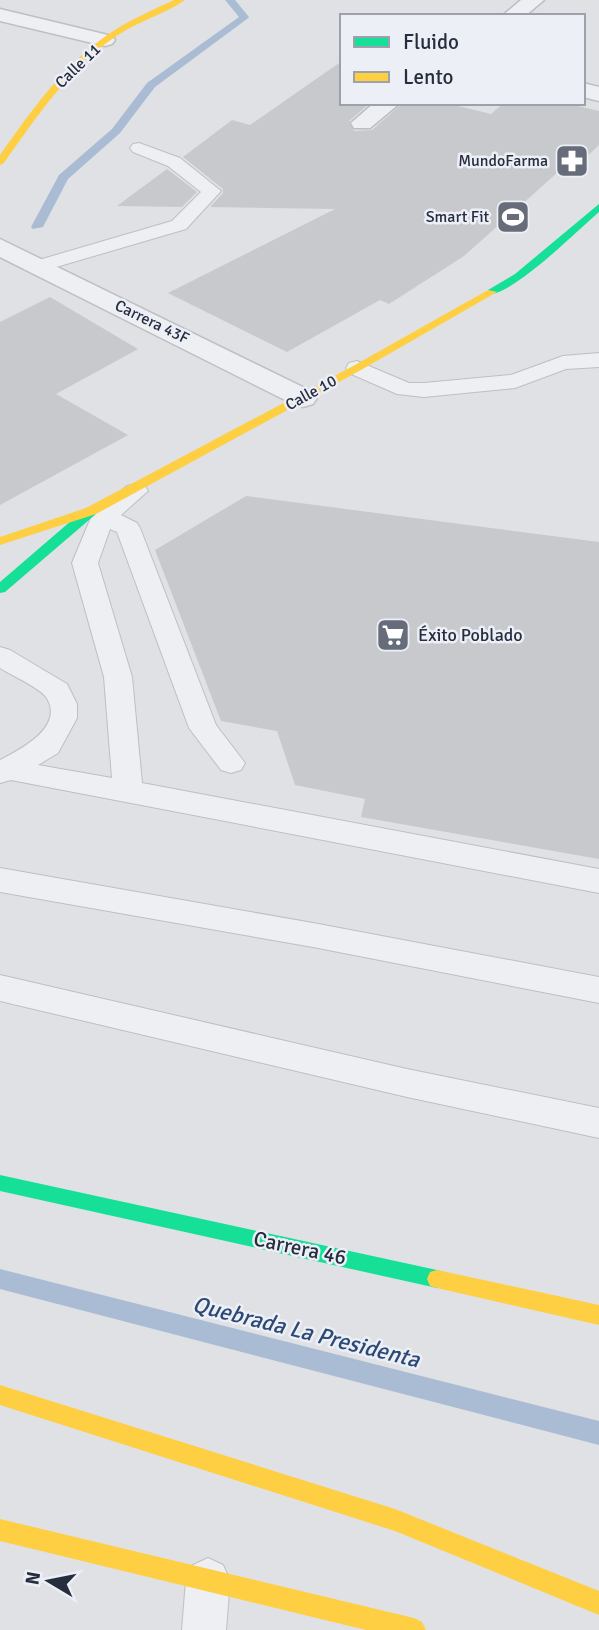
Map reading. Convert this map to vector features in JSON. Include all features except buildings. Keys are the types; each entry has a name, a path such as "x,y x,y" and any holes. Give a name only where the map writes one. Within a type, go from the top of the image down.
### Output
{"main road":[{"name":"Calle 11","path":"0,162 54,88 105,40 142,18 181,0"},
{"name":"Calle 10","path":"146,482 303,398 519,276 599,206"},
{"path":"1,539 98,514"},
{"path":"0,589 98,514"},
{"name":"Carrera 46","path":"0,1183 599,1315"},
{"path":"0,1395 395,1520 599,1604"},
{"path":"0,1530 414,1630"}],"street":[{"path":"515,14 534,0"},
{"path":"0,15 105,40"},
{"path":"362,123 386,105"},
{"name":"Carrera 43F","path":"0,247 303,398"}],"lane":[{"path":"39,266 179,225 212,191 174,162 139,148"},
{"path":"357,368 405,389 424,390 515,381 563,363 599,360"},
{"path":"98,514 146,482"},
{"path":"98,514 128,528 203,728 230,762"},
{"path":"98,514 101,520 85,563 118,677 128,791"},
{"path":"0,656 57,690 63,704 63,718 48,746 3,771"},
{"path":"3,771 128,791 599,881"},
{"path":"0,880 313,934 599,990"},
{"path":"0,988 407,1083 599,1123"},
{"path":"204,1630 208,1580"}],"waterway":[{"path":"37,227 63,177 116,131 151,85 244,17 230,0"},
{"name":"Quebrada La Presidenta","path":"0,1279 599,1433"}],"traffic: fast":[{"path":"492,292 519,276 599,207"},
{"path":"0,589 91,511"},
{"path":"0,1183 437,1279"}],"traffic: slow":[{"path":"0,162 61,81 89,53 123,28 181,0"},
{"path":"0,541 91,511 492,292"},
{"path":"437,1279 599,1315"},
{"path":"0,1395 395,1520 599,1603"},
{"path":"0,1530 414,1630"}],"place":[{"name":"MundoFarma","path":"572,161"},
{"name":"Smart Fit","path":"513,217"},
{"name":"Éxito Poblado","path":"393,635"}]}
